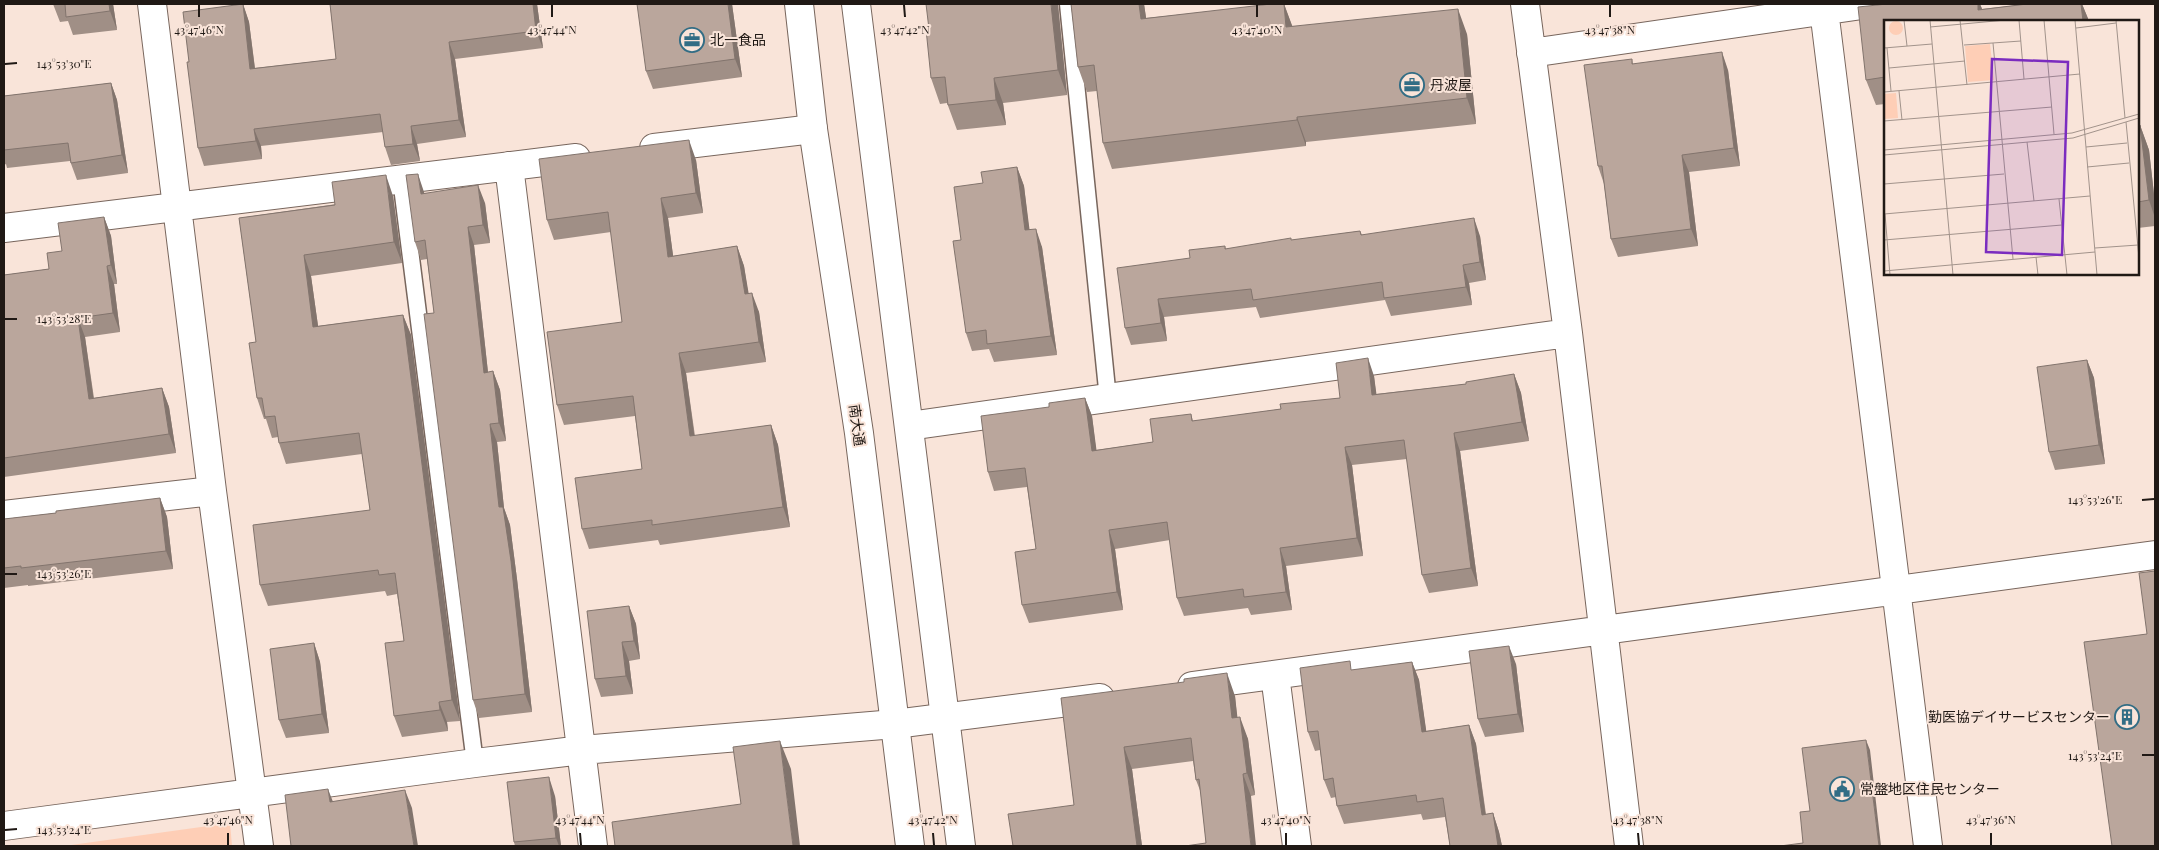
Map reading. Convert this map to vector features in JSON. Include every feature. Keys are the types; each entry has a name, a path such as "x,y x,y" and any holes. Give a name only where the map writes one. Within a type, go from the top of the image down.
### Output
{"street":[{"path":"152,4 212,491 259,846"},
{"name":"南大通","path":"798,4 813,128 859,433 910,846"},
{"path":"856,4 961,846"},
{"path":"1525,4 1568,333 1629,846"},
{"path":"1531,53 1869,4"},
{"path":"1824,10 1928,846"},
{"path":"627,152 813,128"},
{"path":"4,228 597,155"},
{"path":"509,166 593,846"},
{"path":"909,426 1568,333"},
{"path":"4,515 212,491"},
{"path":"1169,689 2155,555"},
{"path":"1276,675 1297,846"},
{"path":"4,826 252,791 582,750 945,719 1121,696"}],"lane":[{"path":"1068,4 1108,399"},
{"path":"400,179 475,763"}],"shaded area":[{"path":"230,823 232,846 64,846"}],"building":[{"path":"65,4 109,4 110,11 66,17"},
{"path":"243,4 250,69 336,59 330,4 533,4 536,31 449,42 459,120 411,126 413,144 385,147 380,114 254,129 256,141 198,148 187,62 189,62 183,12"},
{"name":"北一食品","path":"637,4 728,4 735,59 646,71"},
{"path":"926,4 1051,4 1058,70 994,78 996,100 948,105 945,77 931,78 926,29 929,29"},
{"path":"1071,4 1139,4 1141,19 1284,4 1286,27 1458,9 1467,98 1297,117 1297,120 1103,143 1094,65 1078,67"},
{"path":"1887,4 1978,4 1978,10 2027,4 2081,4 2083,20 1884,20 1884,77 1866,80 1858,7"},
{"path":"1722,52 1734,148 1682,155 1691,229 1611,239 1602,166 1598,166 1584,65 1632,59 1632,64"},
{"path":"111,83 122,155 71,163 68,143 4,150 4,96"},
{"path":"2139,125 2140,125 2149,200 2139,202"},
{"path":"689,140 696,193 661,198 668,257 737,246 745,294 752,293 759,342 679,353 690,436 771,425 783,507 652,525 652,520 582,529 575,478 642,469 633,396 557,405 547,332 622,322 608,212 547,220 539,159"},
{"path":"1017,167 1025,230 1036,229 1051,336 987,344 986,330 966,333 953,241 961,240 954,187 983,183 981,172"},
{"path":"418,174 421,194 478,185 483,225 468,227 484,373 493,371 499,423 490,424 499,507 503,507 511,561 525,694 473,700 424,314 434,313 425,240 415,242 406,175"},
{"path":"386,175 394,242 304,255 313,327 403,315 452,700 439,702 440,710 394,716 385,643 404,641 395,573 379,575 378,570 260,585 253,525 370,510 359,433 279,443 275,416 265,417 262,398 257,398 249,343 256,342 239,218 335,205 332,182"},
{"path":"104,217 111,265 107,266 113,313 78,318 89,399 162,388 169,434 4,458 4,275 49,269 47,253 62,251 58,223"},
{"path":"1474,218 1480,262 1463,265 1466,287 1384,298 1382,282 1253,300 1251,289 1158,299 1161,323 1125,328 1117,268 1190,258 1189,250 1225,246 1225,249 1291,238 1291,240 1360,231 1361,235"},
{"path":"1368,358 1372,395 1466,384 1466,382 1514,374 1522,422 1454,433 1471,568 1422,575 1404,440 1345,447 1357,538 1280,548 1286,592 1244,597 1243,589 1177,598 1167,522 1109,530 1117,592 1022,605 1015,552 1036,549 1025,468 988,472 981,416 1049,407 1049,403 1085,398 1092,451 1153,442 1150,419 1191,414 1192,421 1281,409 1280,404 1340,398 1336,363"},
{"path":"2087,360 2099,445 2049,452 2037,367"},
{"path":"160,498 166,551 21,568 21,566 4,568 4,519"},
{"path":"2155,571 2155,846 2112,846 2084,642 2147,634 2139,573"},
{"path":"629,606 634,641 622,642 626,676 595,679 587,611"},
{"path":"314,643 322,714 279,720 270,649"},
{"path":"1509,646 1518,714 1478,719 1469,651"},
{"path":"1350,661 1351,670 1412,662 1422,732 1469,725 1482,815 1493,813 1498,846 1450,846 1443,798 1417,802 1416,795 1337,806 1333,778 1324,780 1318,731 1308,732 1300,668"},
{"path":"1227,673 1232,718 1240,717 1247,773 1243,774 1251,846 1185,846 1206,843 1199,779 1196,780 1191,738 1124,747 1137,846 1013,846 1008,814 1074,805 1061,698 1184,682 1184,679"},
{"name":"常盤地区住民センター","path":"1866,740 1879,846 1780,846 1803,843 1800,812 1810,811 1802,748"},
{"path":"780,741 793,846 615,846 612,822 741,804 733,747"},
{"path":"549,777 556,838 514,842 507,782"},
{"path":"328,789 330,802 405,790 414,846 291,846 285,795"}],"place":[{"name":"北一食品","path":"692,40"},
{"name":"丹波屋","path":"1412,85"},
{"name":"勤医協デイサービスセンター","path":"2127,717"},
{"name":"常盤地区住民センター","path":"1842,789"}]}
